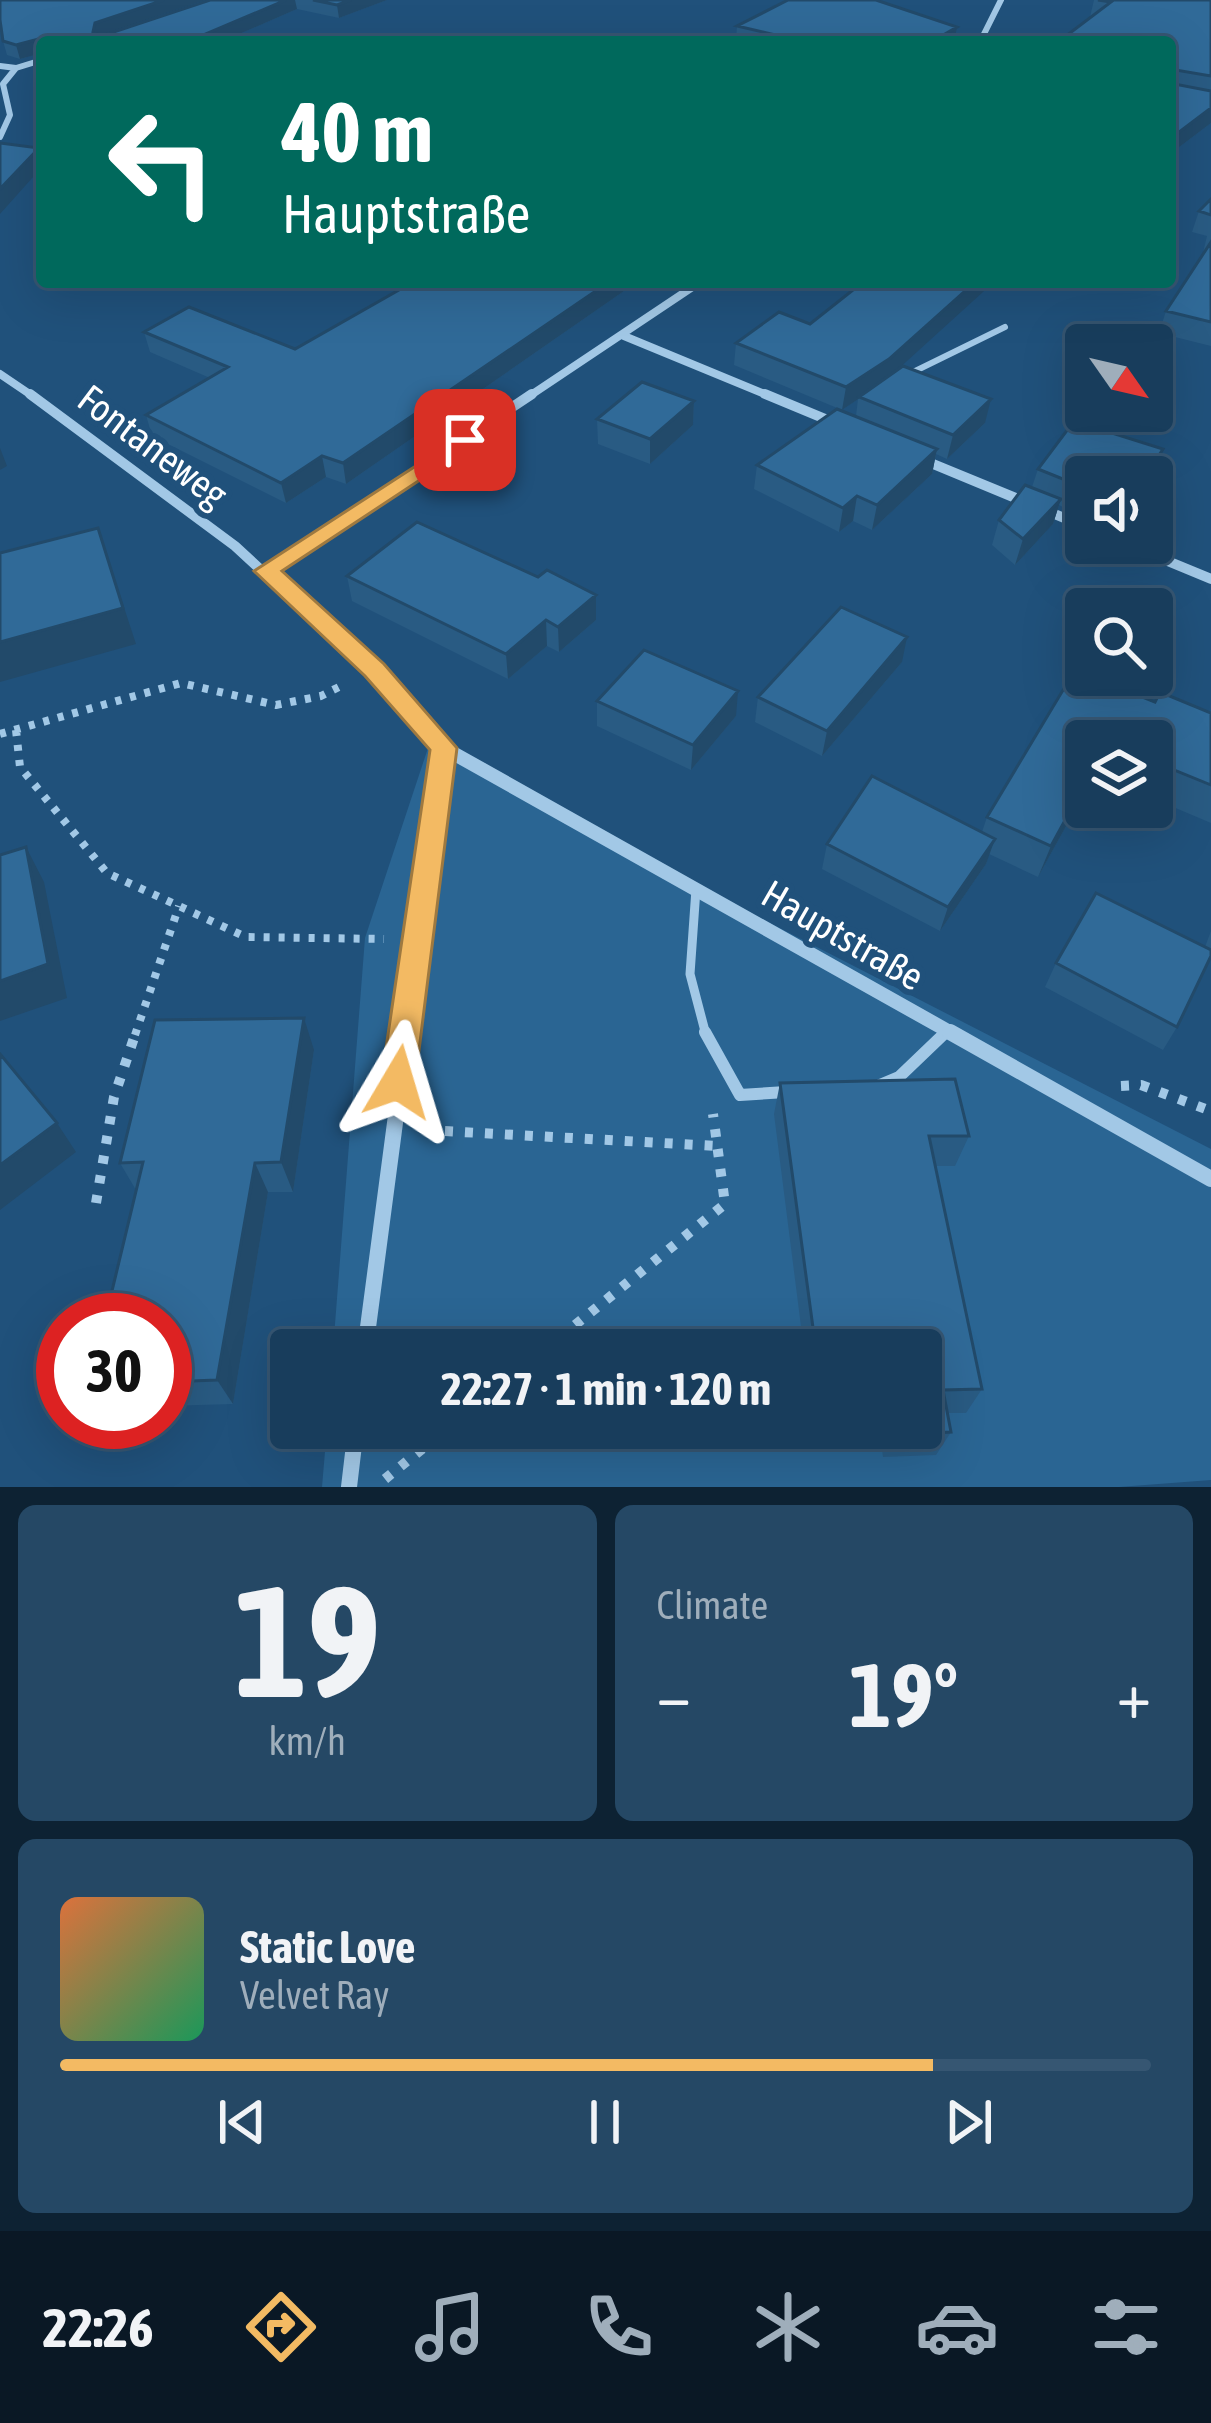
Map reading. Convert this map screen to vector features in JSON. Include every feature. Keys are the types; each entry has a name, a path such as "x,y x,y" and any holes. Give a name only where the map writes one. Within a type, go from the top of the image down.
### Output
{"street":[{"path":"983,36 1001,0"},
{"path":"0,66 16,68 36,62"},
{"path":"0,137 10,115 3,84 16,68"},
{"path":"266,571 692,288"},
{"path":"624,336 857,432"},
{"name":"Fontaneweg","path":"0,374 73,422 266,571"},
{"path":"898,449 1065,518"},
{"path":"1173,563 1211,579"},
{"name":"Hauptstraße","path":"266,571 374,670 444,748 1211,1179"},
{"path":"368,1329 444,748"},
{"path":"349,1487 354,1449"}],"lane":[{"path":"897,381 1005,327"},
{"path":"836,424 850,413"},
{"path":"696,889 688,939 695,1010 706,1045 740,1094 805,1092"},
{"path":"869,1089 899,1077 946,1032"}],"path":[{"path":"0,734 181,683 276,705 321,696 374,670"},
{"path":"16,730 20,767 107,872 246,938 416,940"},
{"path":"96,1203 114,1096 179,906"},
{"path":"570,1329 725,1204 712,1107 740,1094"},
{"path":"392,1129 718,1146"},
{"path":"375,1487 422,1449"}],"shaded area":[{"path":"428,748 1211,1149 1211,1480 1119,1487 322,1487 325,1449 942,1449 942,1329 335,1329 365,938"}],"building":[{"path":"0,0 164,0 95,23 93,32 102,36 36,36 16,45 3,41"},
{"path":"210,0 286,0 201,36 102,36"},
{"path":"313,0 351,0 337,5"},
{"path":"788,0 876,0 957,27 941,36 774,36 737,26"},
{"path":"1098,0 1211,0 1211,76 1176,70 1176,36 1066,36 1111,2"},
{"path":"1176,84 1211,91 1211,108 1176,134"},
{"path":"0,143 36,148 36,151 0,189"},
{"path":"1211,199 1211,215 1199,211"},
{"path":"1211,242 1211,322 1166,311"},
{"path":"402,288 600,288 343,463 322,456 281,483 146,415 228,367 144,332 189,307 295,349"},
{"path":"855,288 968,288 889,359 846,387 736,343 779,312 810,324"},
{"path":"903,366 991,399 953,435 859,397"},
{"path":"642,382 694,401 650,439 597,419"},
{"path":"837,409 937,449 877,505 857,496 843,508 757,465"},
{"path":"1066,432 1109,432 1163,449 1158,456 1065,456 1065,480 1038,469"},
{"path":"1025,485 1061,499 1023,539 999,520"},
{"path":"417,522 538,577 547,570 596,595 558,627 546,620 506,654 347,576"},
{"path":"98,528 123,608 0,642 0,553"},
{"path":"841,607 907,637 827,731 758,697"},
{"path":"644,650 738,691 693,745 597,701"},
{"path":"1065,687 1065,696 1140,696 1155,702 1158,696 1170,696 1211,713 1211,785 1173,770 1173,720 1065,720 1065,820 1051,846 987,817"},
{"path":"872,776 995,839 948,907 827,844"},
{"path":"26,847 48,964 0,981 0,855"},
{"path":"1096,893 1211,950 1177,1027 1056,963"},
{"path":"304,1018 281,1162 255,1163 217,1380 192,1381 192,1293 111,1293 143,1162 120,1163 155,1020"},
{"path":"0,1054 57,1123 0,1165"},
{"path":"955,1079 969,1136 929,1136 982,1389 943,1390 951,1432 942,1432 942,1329 813,1329 780,1083"}],"route":[{"path":"398,1082 444,748 374,670 266,571 465,440"}]}
